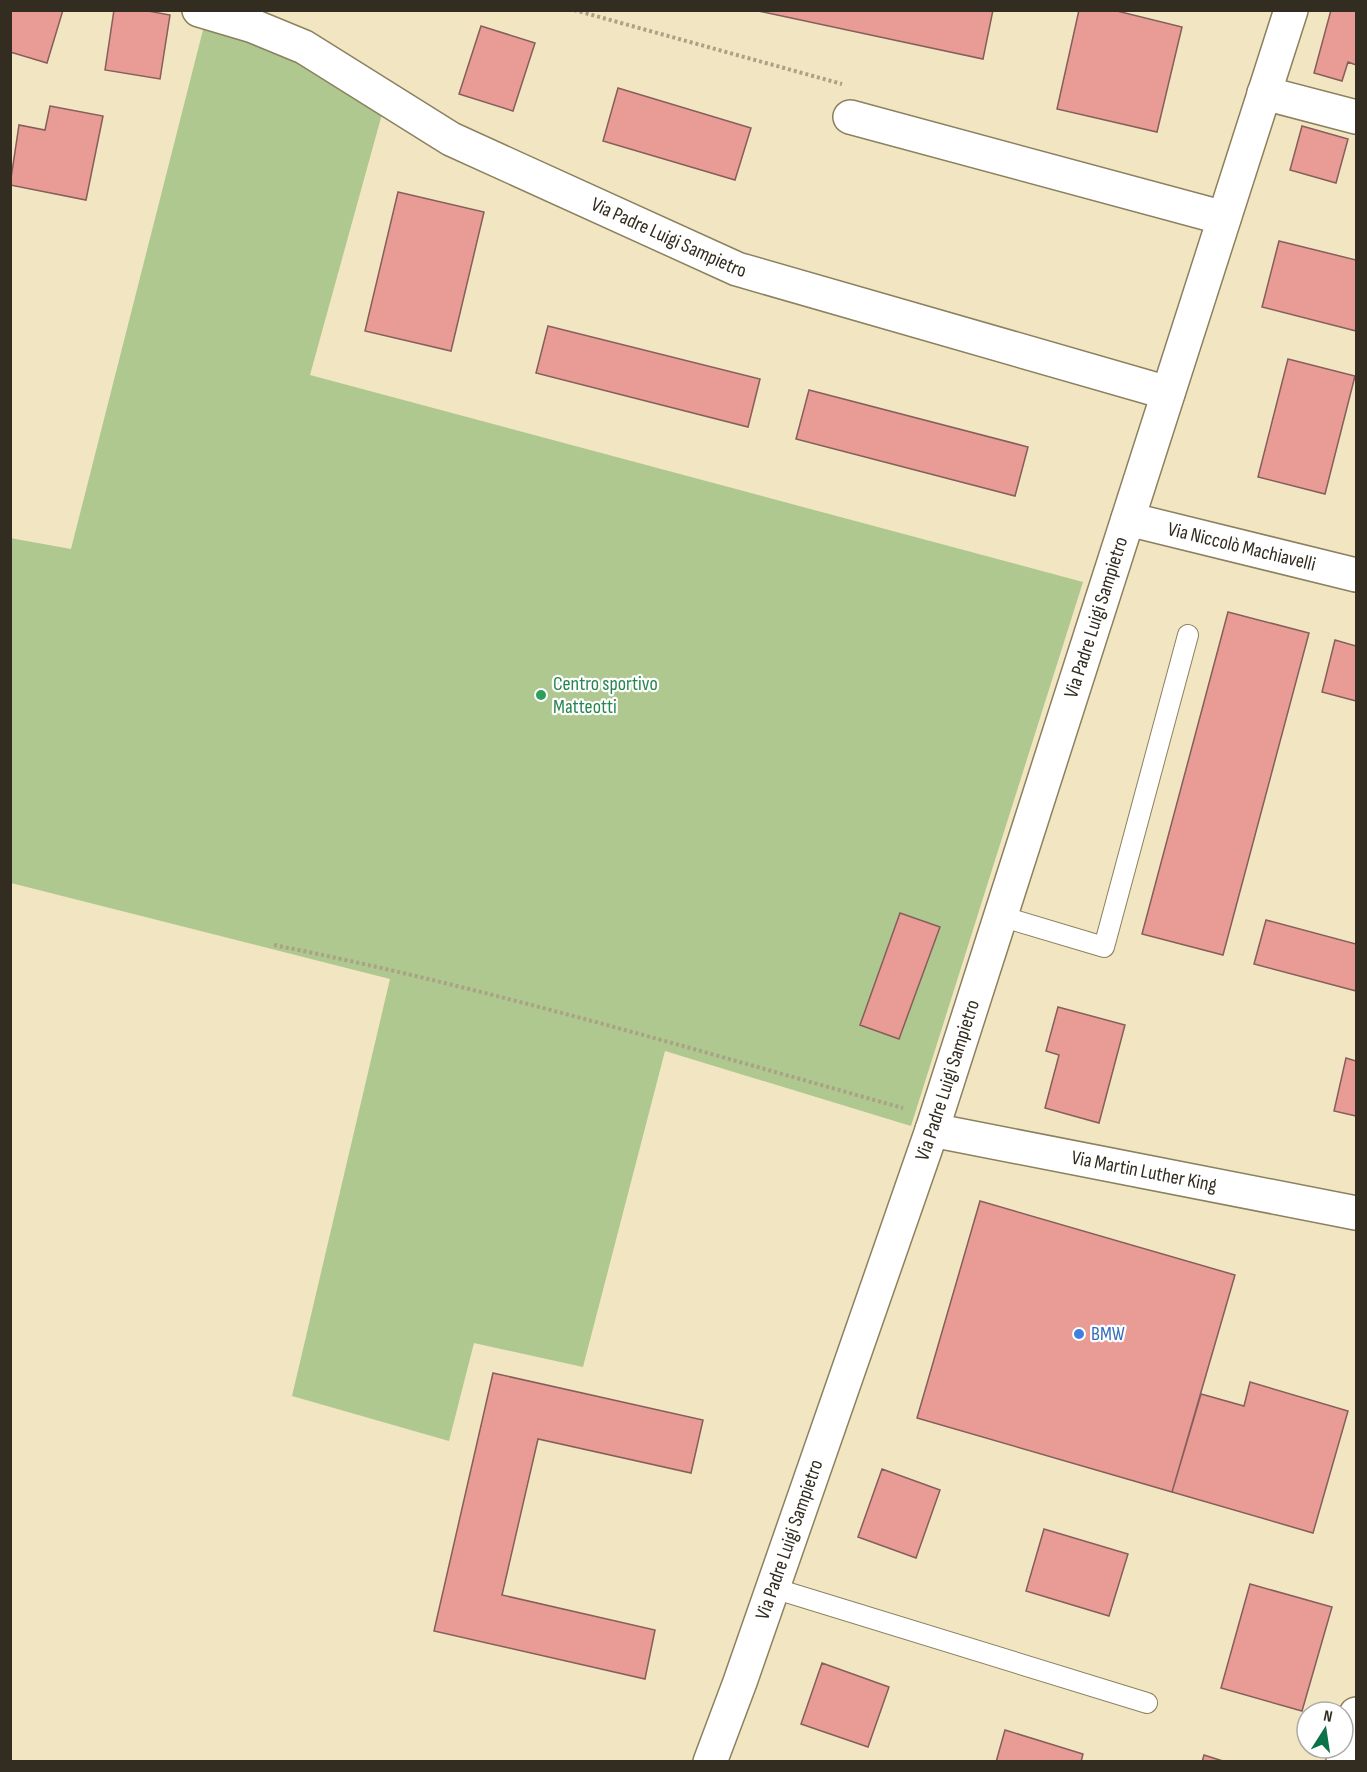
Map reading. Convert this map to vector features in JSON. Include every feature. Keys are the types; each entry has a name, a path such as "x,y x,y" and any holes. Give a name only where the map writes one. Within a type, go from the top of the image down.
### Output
{"street":[{"name":"Via Padre Luigi Sampietro","path":"199,10 253,26 304,47 450,139 737,269 1168,393"},
{"name":"Via Padre Luigi Sampietro","path":"710,1761 773,1588 932,1130 1291,10"},
{"path":"1264,93 1356,117"},
{"path":"850,117 1224,218"},
{"name":"Via Niccolò Machiavelli","path":"1128,519 1356,575"},
{"name":"Via Martin Luther King","path":"932,1130 1356,1213"},
{"path":"1343,1761 1356,1714"}],"lane":[{"path":"1000,916 1104,947 1188,635"},
{"path":"773,1588 1147,1703"}],"path":[{"path":"274,945 347,960 550,1010 913,1111 932,1130"}],"green space":[{"name":"Centro sportivo Matteotti","path":"205,22 316,70 382,114 310,375 1083,582 911,1126 665,1051 583,1367 474,1343 449,1441 292,1396 390,979 11,883 10,538 71,549"}],"building":[{"path":"10,10 63,10 47,63 10,52"},
{"path":"114,10 143,10 170,15 160,79 105,70"},
{"path":"754,10 993,10 983,59"},
{"path":"1079,10 1113,10 1182,27 1157,132 1057,109"},
{"path":"1331,10 1356,10 1356,65 1348,62 1342,81 1314,73"},
{"path":"481,26 535,43 513,111 459,94"},
{"path":"618,88 751,128 735,180 603,141"},
{"path":"50,106 103,116 86,200 10,185 19,125 45,130"},
{"path":"1302,126 1348,139 1336,183 1290,170"},
{"path":"398,192 484,212 451,351 365,331"},
{"path":"1279,241 1356,260 1356,331 1262,307"},
{"path":"548,326 760,379 748,427 536,373"},
{"path":"1288,359 1355,376 1325,494 1258,477"},
{"path":"809,390 1028,447 1015,496 796,439"},
{"path":"1228,612 1309,633 1223,955 1142,934"},
{"path":"1335,640 1356,646 1356,701 1322,692"},
{"path":"900,913 940,927 899,1039 860,1025"},
{"path":"1266,920 1356,944 1356,991 1254,964"},
{"path":"1058,1007 1125,1025 1099,1123 1045,1108 1059,1055 1046,1051"},
{"path":"1346,1058 1356,1061 1356,1116 1334,1111"},
{"name":"BMW","path":"980,1201 1235,1275 1172,1492 917,1418"},
{"path":"493,1373 703,1420 691,1473 538,1439 502,1595 655,1630 645,1679 434,1631"},
{"path":"1250,1382 1348,1411 1313,1533 1172,1492 1201,1394 1244,1406"},
{"path":"882,1469 940,1490 916,1558 858,1537"},
{"path":"1044,1529 1128,1554 1109,1616 1026,1591"},
{"path":"1250,1584 1332,1607 1305,1700 1295,1700 1295,1709 1221,1688"},
{"path":"822,1663 889,1687 868,1747 801,1724"},
{"path":"1005,1730 1083,1754 1081,1762 996,1762"},
{"path":"1204,1755 1226,1762 1202,1762"}],"place":[{"name":"Centro sportivo Matteotti","path":"541,695"},
{"name":"BMW","path":"1079,1334"}]}
